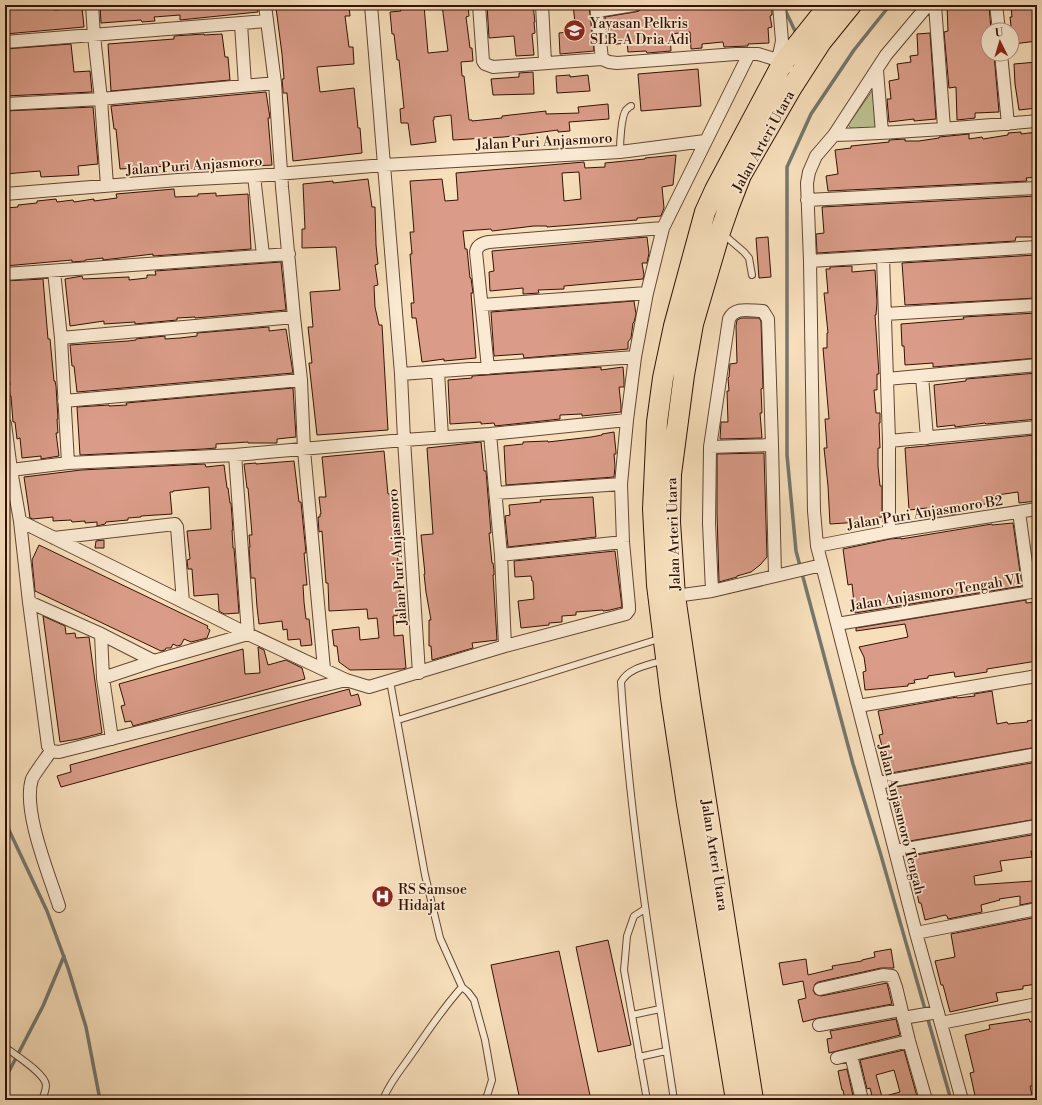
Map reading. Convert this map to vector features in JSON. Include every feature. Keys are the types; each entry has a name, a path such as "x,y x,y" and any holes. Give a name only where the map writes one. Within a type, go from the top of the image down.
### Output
{"highway":[{"name":"Jalan Arteri Utara","path":"736,1100 687,804 663,637 657,585 653,509 657,422 662,378 674,326 705,212 780,62 829,5"},
{"name":"Jalan Arteri Utara","path":"753,1100 675,596 670,522 671,474 675,436 693,324 720,232 741,175 757,146 821,42 851,5"}],"street":[{"path":"92,5 101,99 106,186"},
{"path":"265,5 275,83 281,174 301,380 304,450 324,669"},
{"name":"Jalan Puri Anjasmoro","path":"371,5 401,374 419,673"},
{"path":"479,5 481,56 485,64 493,66 602,58 609,62 617,63 749,54 767,56 780,62 799,77"},
{"path":"542,5 545,62"},
{"path":"602,58 597,8 634,5"},
{"path":"778,5 782,41 780,62"},
{"name":"Jalan Anjasmoro Tengah","path":"928,5 886,55 834,135 816,156 809,172 807,183 807,200 810,261 814,511 817,566 837,624 916,933 962,1100"},
{"path":"935,5 944,128"},
{"path":"996,5 997,22"},
{"path":"5,42 267,21"},
{"path":"241,24 245,86"},
{"path":"20,521 248,634 346,680 369,687 505,646 624,616 629,610 629,606 623,542 621,484 635,357 647,293 663,228 749,54"},
{"path":"1002,62 1008,124"},
{"path":"876,70 882,134"},
{"path":"5,104 101,99 275,83"},
{"path":"834,135 882,134 1037,121"},
{"name":"Jalan Puri Anjasmoro","path":"5,194 384,165 620,152 705,142"},
{"path":"254,176 262,255"},
{"path":"807,200 1037,188"},
{"path":"488,368 476,252 477,248 481,244 497,241 663,228"},
{"path":"810,261 1037,247"},
{"path":"5,274 289,254"},
{"path":"883,257 889,441 889,532"},
{"path":"54,271 61,338 68,463"},
{"path":"482,305 647,293"},
{"path":"885,314 1037,305"},
{"path":"712,591 709,522 710,447 729,319 736,311 763,311 768,319 772,445 779,575"},
{"path":"61,338 294,317"},
{"path":"401,374 635,357"},
{"path":"887,379 1037,365"},
{"path":"438,372 442,437"},
{"path":"922,376 928,438"},
{"path":"64,400 301,380"},
{"path":"11,470 68,463 304,450 404,440 490,434 627,420"},
{"path":"5,424 20,521 48,746 51,751"},
{"path":"889,441 1037,427"},
{"path":"490,434 501,555 505,646"},
{"path":"710,447 772,445"},
{"path":"235,455 248,634"},
{"path":"496,493 621,484"},
{"name":"Jalan Puri Anjasmoro B2","path":"817,546 889,532 1037,509"},
{"path":"1019,512 1034,591"},
{"path":"54,538 175,524 177,528 183,602"},
{"path":"501,555 623,542"},
{"path":"675,596 712,591 817,566"},
{"name":"Jalan Anjasmoro Tengah VI","path":"837,624 1034,591"},
{"path":"29,602 101,634 154,661"},
{"path":"101,634 103,678 112,739"},
{"path":"103,678 154,661 248,634"},
{"path":"858,706 1037,676"},
{"path":"51,751 58,752 346,680"},
{"path":"51,751 33,777 30,786 30,797 31,814 59,906"},
{"path":"878,783 1037,754"},
{"path":"895,852 1037,826"},
{"path":"916,933 1037,910"},
{"path":"820,989 883,975 890,975 893,977 926,1100"},
{"path":"819,1025 902,1014 940,1018 1037,1004"},
{"path":"837,1058 909,1041"},
{"path":"851,1055 862,1100"}],"lane":[{"path":"620,152 620,139 624,114 626,109 631,106"},
{"path":"720,232 749,258 752,275"},
{"path":"398,720 663,637"},
{"path":"666,659 631,671 621,682 624,730 645,909 674,1100"},
{"path":"390,681 425,875 440,938 462,987 474,1000 485,1040 492,1080 488,1096 483,1100"},
{"path":"645,909 634,916 627,936 624,970 647,1100"},
{"path":"383,1100 395,1078 448,1003 462,987"},
{"path":"632,1015 660,1010"},
{"path":"5,1047 45,1080 46,1090 42,1100"},
{"path":"640,1057 666,1051"}],"green space":[{"path":"872,91 875,94 876,127 852,129 848,125"}],"building":[{"path":"5,5 53,5 54,10 82,8 84,27 5,34"},
{"path":"100,5 257,5 258,12 180,20 180,15 154,17 155,21 142,22 141,20 101,23"},
{"path":"278,5 349,5 350,16 345,16 349,47 353,47 354,64 317,67 320,92 354,88 362,153 293,161 287,93 283,93 282,79 284,79 282,54 276,8"},
{"path":"400,5 424,5 428,53 448,51 442,5 468,5 469,16 466,17 473,61 461,62 469,120 502,118 502,116 546,111 546,114 579,113 578,107 608,104 609,119 569,122 570,131 558,132 558,130 504,137 453,140 451,115 434,117 433,120 436,142 411,145 408,123 401,123 400,109 404,108 399,60 397,60 394,34 392,34 390,12 401,11"},
{"path":"487,5 533,5 535,22 535,33 532,34 534,55 516,56 514,36 489,38"},
{"path":"573,5 589,5 594,51 560,54 559,33 576,31"},
{"path":"657,5 757,5 757,7 772,5 772,15 770,16 772,27 768,28 769,43 724,47 723,42 702,44 702,48 691,49 690,32 670,34 671,51 647,53 646,51 628,52 627,43 608,45 605,17 635,12 639,11 641,7"},
{"path":"947,5 989,5 990,22 980,22 980,62 995,62 999,112 975,113 975,118 957,120 956,87 949,88 944,32 948,31"},
{"path":"1011,5 1037,5 1037,41 1020,43 1020,22 1011,22 1010,17 1012,17"},
{"path":"930,33 936,119 914,121 914,119 889,122 887,99 891,99 889,81 899,79 897,64 911,62 910,56 918,55 917,34"},
{"path":"222,34 225,57 228,57 230,80 111,91 108,44 174,39 174,36"},
{"path":"71,44 74,72 90,71 92,92 5,96 5,49"},
{"path":"1037,62 1037,108 1019,110 1014,64"},
{"path":"698,69 701,106 641,111 638,74"},
{"path":"533,72 534,94 493,95 491,79 519,77 519,73"},
{"path":"570,75 570,77 588,75 590,91 557,93 556,76"},
{"path":"266,92 270,118 268,118 272,165 184,169 184,165 120,169 116,129 114,129 111,106"},
{"path":"93,107 98,164 78,166 79,175 41,177 40,171 5,174 5,111"},
{"path":"1021,132 1021,134 1037,132 1037,177 1026,178 1027,181 828,191 826,176 838,174 835,150 851,148 851,146 889,142 889,140 905,139 905,141 919,141 969,134 969,139 982,137 983,139 1008,135 1008,133"},
{"path":"676,155 673,185 662,187 664,208 661,216 637,218 637,220 547,227 534,226 492,231 491,229 463,231 473,293 471,293 476,358 444,361 444,359 422,362 416,318 412,318 411,303 414,303 410,254 412,254 410,232 414,232 410,181 442,179 445,201 458,200 456,173 584,162 585,168 605,167 605,163","holes":["579,172 581,199 564,201 562,173"]},
{"path":"368,179 372,207 375,207 378,264 375,265 378,285 374,286 375,307 379,325 382,325 388,430 317,435 309,363 312,363 308,327 313,327 310,292 340,290 336,247 302,248 302,229 305,229 303,184 333,181 333,183"},
{"path":"174,189 175,197 198,196 198,194 216,193 216,196 248,194 251,249 153,256 153,254 103,260 103,258 85,261 72,262 72,260 5,266 5,208 37,203 37,201 56,199 57,202 73,200 74,202 94,199 94,201 117,198 116,194"},
{"path":"1037,196 1037,237 1016,237 1015,241 817,253 816,234 824,233 822,207"},
{"path":"647,237 649,253 647,263 642,263 644,275 643,279 564,286 564,289 538,290 539,293 523,294 523,288 490,291 489,272 494,271 492,251"},
{"path":"768,237 771,277 759,278 756,238"},
{"path":"1036,255 1037,298 905,305 902,263"},
{"path":"281,262 286,310 195,318 177,318 177,320 135,324 135,322 104,324 104,321 70,326 65,279 82,276 83,279 129,277 129,280 147,278 147,275 156,275 155,271"},
{"path":"852,266 852,272 875,270 877,302 875,315 879,374 877,374 877,390 874,390 876,413 880,413 880,448 878,448 878,466 880,486 882,486 882,517 871,518 871,524 860,525 860,522 830,524 824,448 827,448 825,419 829,419 823,348 827,348 828,333 824,293 828,293 826,269 830,269 830,267"},
{"path":"43,279 48,339 50,339 54,381 56,386 58,433 56,433 59,456 41,459 41,456 22,458 20,438 17,439 15,422 13,422 10,385 5,353 5,331 7,331 5,314 5,281"},
{"path":"634,301 636,314 631,338 628,342 628,349 524,358 523,354 494,356 491,312"},
{"path":"1037,313 1037,358 933,367 933,363 905,365 901,324 964,319 963,317"},
{"path":"741,318 759,318 761,321 763,388 761,389 762,413 760,413 762,438 720,439 721,422 728,422 728,378 730,364 737,363 736,326 737,320"},
{"path":"269,327 269,331 286,329 293,373 77,392 70,345 128,341 165,336 165,339 180,338 197,336 197,333"},
{"path":"601,367 601,370 623,367 624,387 619,387 621,412 582,416 582,414 560,415 560,419 495,426 494,423 481,424 481,422 450,424 448,380 472,378 472,376"},
{"path":"1037,373 1037,419 955,427 955,425 937,427 934,385 966,381 966,379"},
{"path":"293,388 296,437 277,439 277,443 248,442 216,444 216,448 204,449 80,455 77,407 127,405 126,403"},
{"path":"614,432 616,454 614,454 614,477 506,485 504,446 523,444 523,442 548,442 591,437"},
{"path":"1035,435 1037,453 1037,501 1019,503 1018,492 990,496 991,503 955,509 956,514 928,518 927,508 909,510 905,448"},
{"path":"481,442 484,471 486,471 491,533 489,533 494,571 497,640 472,643 473,648 432,660 431,646 429,646 429,620 431,620 426,592 421,535 433,534 427,448"},
{"path":"384,451 388,494 396,493 398,517 398,535 396,536 402,615 393,616 394,636 403,635 406,668 350,670 339,662 337,646 334,646 332,630 359,627 360,640 379,638 377,618 368,619 367,609 329,611 328,583 326,583 322,531 319,532 318,517 320,517 321,514 319,497 326,497 322,457"},
{"path":"764,453 767,557 751,572 719,582 717,454"},
{"path":"294,461 299,502 301,502 306,553 304,553 307,585 303,585 304,602 306,619 309,619 312,645 301,646 300,639 288,640 287,629 283,630 282,621 259,624 255,578 251,578 249,535 252,535 248,488 244,464"},
{"path":"205,464 206,467 224,465 227,488 231,503 233,548 239,613 224,614 219,611 218,594 194,596 192,569 188,569 187,560 190,559 187,531 211,529 209,487 170,492 172,514 128,518 128,520 106,522 105,524 97,526 97,522 72,522 71,520 53,521 53,517 30,518 24,477 81,470"},
{"path":"593,497 596,537 508,547 505,516 510,515 509,505 541,502 540,500"},
{"path":"1013,523 1022,586 855,613 852,584 848,585 843,549 890,539 901,539 992,524"},
{"path":"104,540 104,548 95,548 96,541"},
{"path":"39,545 208,626 207,628 210,630 207,638 191,642 184,639 181,645 177,646 173,644 171,648 166,648 165,650 161,651 35,591 32,560"},
{"path":"615,551 622,607 603,611 576,612 576,615 562,616 562,622 521,628 518,601 534,599 533,581 531,576 515,577 514,561"},
{"path":"1026,600 1026,603 1037,602 1037,661 987,669 987,672 955,677 954,672 928,676 928,678 914,680 915,683 908,684 908,686 865,690 863,672 866,671 864,657 859,647 908,637 905,624 856,631 856,628"},
{"path":"43,616 65,626 66,634 75,633 76,638 89,637 102,733 60,742"},
{"path":"258,647 264,650 268,665 286,660 302,668 305,679 133,726 131,721 125,722 121,706 125,705 119,684 243,649 245,674 260,673"},
{"path":"349,689 351,696 358,694 361,705 61,787 57,776 71,772 70,765"},
{"path":"992,691 997,724 1007,722 1008,724 1028,722 1027,721 1037,719 1037,747 891,773 888,754 884,755 879,735 883,734 878,711 957,697 975,696 974,694"},
{"path":"1037,762 1037,819 904,842 901,825 898,825 895,805 893,805 890,788"},
{"path":"1037,834 1037,853 1031,851 1032,857 1000,861 1002,871 974,876 975,885 1033,881 1035,902 1020,905 1020,896 999,899 1000,900 981,905 982,912 948,919 945,915 925,920 921,903 919,903 910,856"},
{"path":"1037,917 1037,984 1023,986 1023,989 996,993 998,1001 950,1012 935,961 955,957 951,934"},
{"path":"608,940 631,1045 598,1052 576,947"},
{"path":"891,949 894,968 881,968 818,982 815,984 813,990 815,994 821,996 887,983 892,1004 803,1022 798,1000 806,998 803,981 783,985 779,963 806,959 808,975 833,969 832,966 862,961 875,957 874,952"},
{"path":"559,951 591,1100 520,1100 491,965"},
{"path":"896,1019 900,1035 829,1053 827,1039 832,1038 830,1031"},
{"path":"1029,1019 1030,1022 1037,1020 1037,1085 1030,1086 1033,1100 976,1100 970,1073 974,1072 965,1035 990,1029 989,1025"},
{"path":"904,1050 918,1100 880,1100 880,1098 873,1100 870,1088 867,1089 860,1060","holes":["894,1070 900,1092 882,1097 876,1075"]},
{"path":"847,1069 854,1100 845,1100 842,1090 838,1071"}],"waterway":[{"path":"785,5 786,12 795,31"},
{"path":"890,5 854,50 811,114 787,167 787,455 796,551 853,764 880,852 951,1100"},
{"path":"5,818 8,828 47,911 68,968 86,1027 100,1100"},
{"path":"5,1079 43,1006 64,956"}],"place":[{"name":"Yayasan Pelkris SLB-A Dria Adi","path":"575,31"},
{"name":"RS Samsoe Hidajat","path":"383,897"}]}
